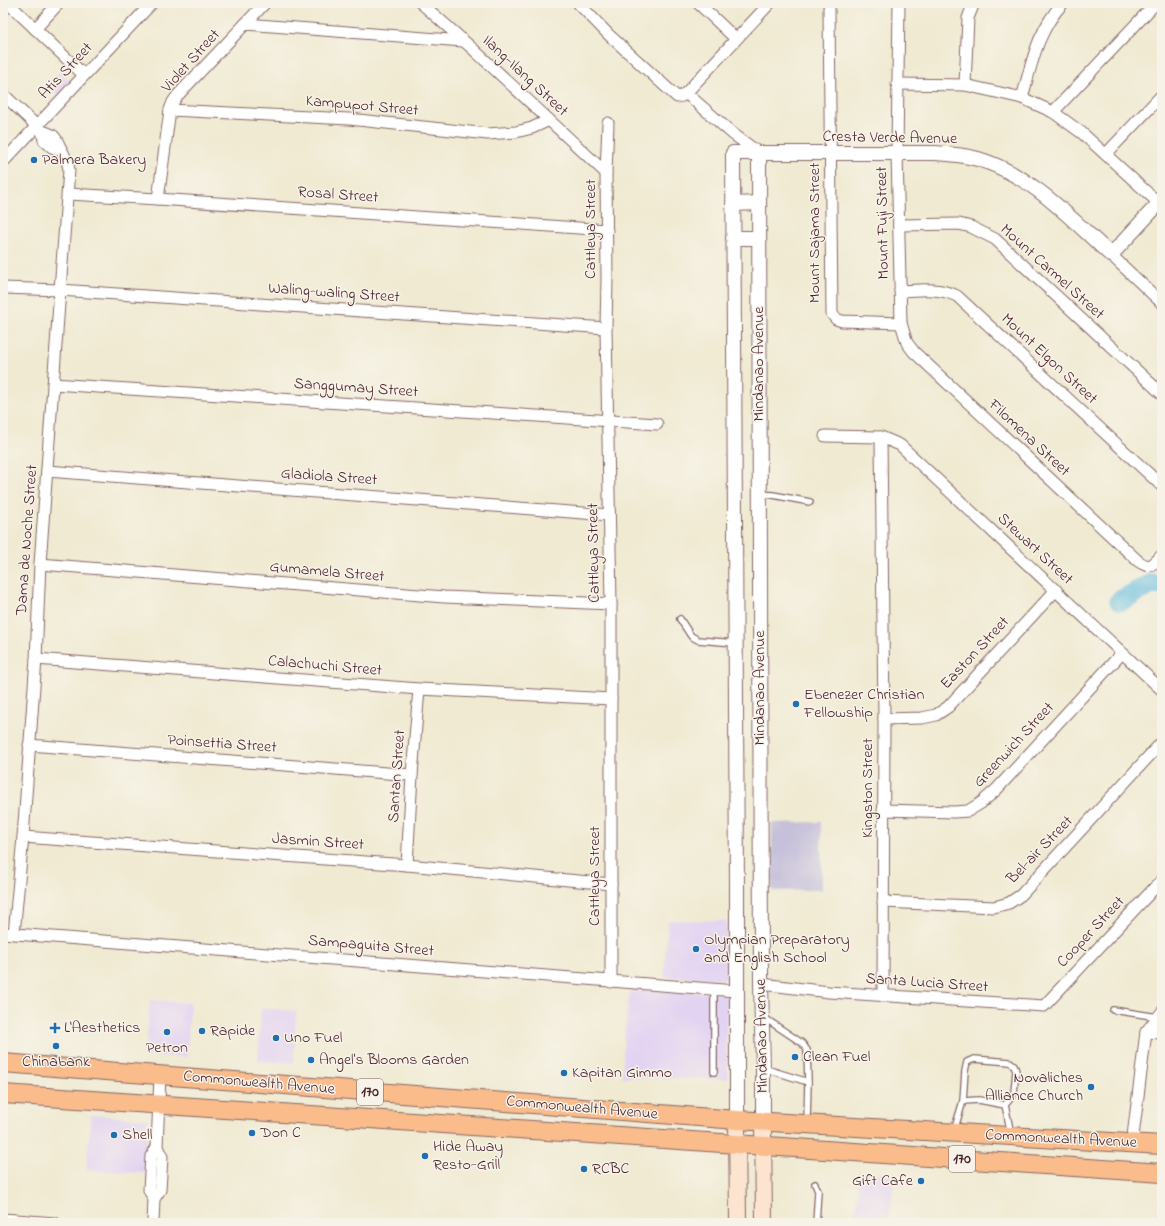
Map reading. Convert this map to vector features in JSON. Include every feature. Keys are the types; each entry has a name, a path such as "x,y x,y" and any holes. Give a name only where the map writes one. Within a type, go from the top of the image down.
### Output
{"main road":[{"name":"Commonwealth Avenue","path":"3,1062 763,1122 1162,1145"},
{"name":"Commonwealth Avenue","path":"3,1094 1162,1173"},
{"name":"Mindanao Avenue","path":"736,1120 738,1223"},
{"name":"Mindanao Avenue","path":"763,1122 764,1223"}],"street":[{"path":"8,3 84,75"},
{"path":"35,29 59,3"},
{"name":"Atis Street","path":"3,162 39,129 84,75 152,3"},
{"name":"Violet Street","path":"158,199 170,110 173,102 265,3"},
{"name":"Ilang-Ilang Street","path":"421,3 606,173"},
{"path":"578,3 609,35 676,97 682,96 686,93 736,39 764,5"},
{"path":"698,3 736,39"},
{"name":"Mount Fuji Street","path":"899,3 897,153 901,323"},
{"path":"965,85 968,18 974,3"},
{"path":"1022,98 1038,41 1047,23 1063,3"},
{"path":"1053,112 1156,3"},
{"name":"Mount Sajama Street","path":"829,8 832,314 842,321 901,323"},
{"path":"245,24 463,41"},
{"path":"897,84 965,85 1022,98 1053,112 1082,133 1161,203 1111,254"},
{"path":"686,93 733,134 759,153"},
{"path":"3,94 39,129"},
{"path":"1106,154 1162,95"},
{"name":"Kampupot Street","path":"170,110 349,119 488,134 521,131 532,128 548,120"},
{"name":"Cattleya Street","path":"608,123 606,173 606,328 611,604 612,982"},
{"name":"Dama de Noche Street","path":"9,933 23,837 36,659 40,564 69,170 69,163 66,155 58,141 51,140 51,133 39,129"},
{"path":"732,153 733,134"},
{"name":"Cresta Verde Avenue","path":"732,153 897,153 956,155 978,159 1020,177 1040,190 1111,254 1162,303"},
{"name":"Mindanao Avenue","path":"732,153 736,1120"},
{"name":"Mindanao Avenue","path":"759,153 761,984 763,1122"},
{"name":"Rosal Street","path":"68,194 607,230"},
{"path":"733,204 759,204"},
{"name":"Mount Carmel Street","path":"899,225 959,224 971,227 995,239 1162,394"},
{"path":"733,238 759,238"},
{"name":"Waling-waling Street","path":"3,288 60,290 606,328"},
{"name":"Mount Elgon Street","path":"900,291 939,290 957,296 1162,486"},
{"name":"Filomena Street","path":"901,323 907,343 914,352 1138,562 1148,567 1153,565 1162,555"},
{"name":"Sanggumay Street","path":"53,384 657,424"},
{"path":"825,436 881,437"},
{"name":"Stewart Street","path":"881,437 900,445 1162,690"},
{"name":"Kingston Street","path":"881,437 884,719 883,996"},
{"name":"Gladiola Street","path":"47,472 609,515"},
{"name":"Gumamela Street","path":"40,564 444,597 611,604"},
{"name":"Easton Street","path":"884,719 922,718 936,715 948,707 1056,590"},
{"name":"Greenwich Street","path":"883,810 968,811 981,803 996,790 1122,653"},
{"name":"Calachuchi Street","path":"36,659 419,689 611,699"},
{"name":"Santan Street","path":"407,865 419,689"},
{"name":"Bel-air Street","path":"883,902 994,907 1009,902 1021,895 1162,742"},
{"name":"Poinsettia Street","path":"29,745 412,775"},
{"name":"Jasmin Street","path":"23,837 407,865 611,884"},
{"name":"Cooper Street","path":"1044,1006 1162,880"},
{"name":"Sampaguita Street","path":"9,933 612,982 714,988 736,991"},
{"name":"Santa Lucia Street","path":"761,984 829,992 1044,1006"},
{"path":"1132,1144 1146,1032 1160,1015"},
{"path":"1146,1032 1162,1033"},
{"path":"153,1223 154,1199 150,1190 151,1156 157,1147 160,1075"},
{"path":"3,1219 55,1223"}],"lane":[{"path":"759,494 810,502"},
{"path":"680,619 691,636 698,640 735,643"},
{"path":"714,988 714,1072"},
{"path":"1113,1010 1160,1015"},
{"path":"762,1016 802,1043 807,1050 807,1124"},
{"path":"954,1133 963,1101 967,1062 974,1059 1010,1062 1014,1065 1016,1071 1014,1092 1005,1105 1011,1136"},
{"path":"763,1068 808,1082"},
{"path":"963,1101 979,1100 1005,1105"},
{"path":"815,1184 818,1191 816,1223"}],"shaded area":[{"path":"59,72 72,84 60,97 47,85"},
{"path":"821,822 822,890 772,891 772,823"},
{"name":"Olympian Preparatory and English School","path":"668,920 727,921 726,979 664,977"},
{"path":"630,989 728,994 726,1036 728,1079 622,1077 624,1039"},
{"path":"150,1000 190,1003 187,1057 145,1056"},
{"path":"261,1008 296,1011 294,1063 258,1061"},
{"path":"91,1115 148,1119 145,1173 86,1170"},
{"path":"858,1172 895,1175 889,1223 855,1223"}],"waterway":[{"path":"1120,601 1151,584 1162,585"}],"place":[{"name":"Palmera Bakery","path":"34,160"},
{"name":"Ebenezer Christian Fellowship","path":"796,704"},
{"name":"Olympian Preparatory and English School","path":"696,949"},
{"name":"L'Aesthetics","path":"55,1028"},
{"name":"Rapide","path":"202,1031"},
{"name":"Petron","path":"167,1032"},
{"name":"Uno Fuel","path":"276,1038"},
{"name":"Chinabank","path":"56,1046"},
{"name":"Clean Fuel","path":"795,1057"},
{"name":"Angel's Blooms Garden","path":"311,1060"},
{"name":"Kapitan Gimmo","path":"564,1073"},
{"name":"Novaliches Alliance Church","path":"1091,1087"},
{"name":"Don C","path":"252,1133"},
{"name":"Shell","path":"114,1135"},
{"name":"Hide Away Resto-Grill","path":"425,1156"},
{"name":"RCBC","path":"584,1169"},
{"name":"Gift Cafe","path":"921,1181"}]}
